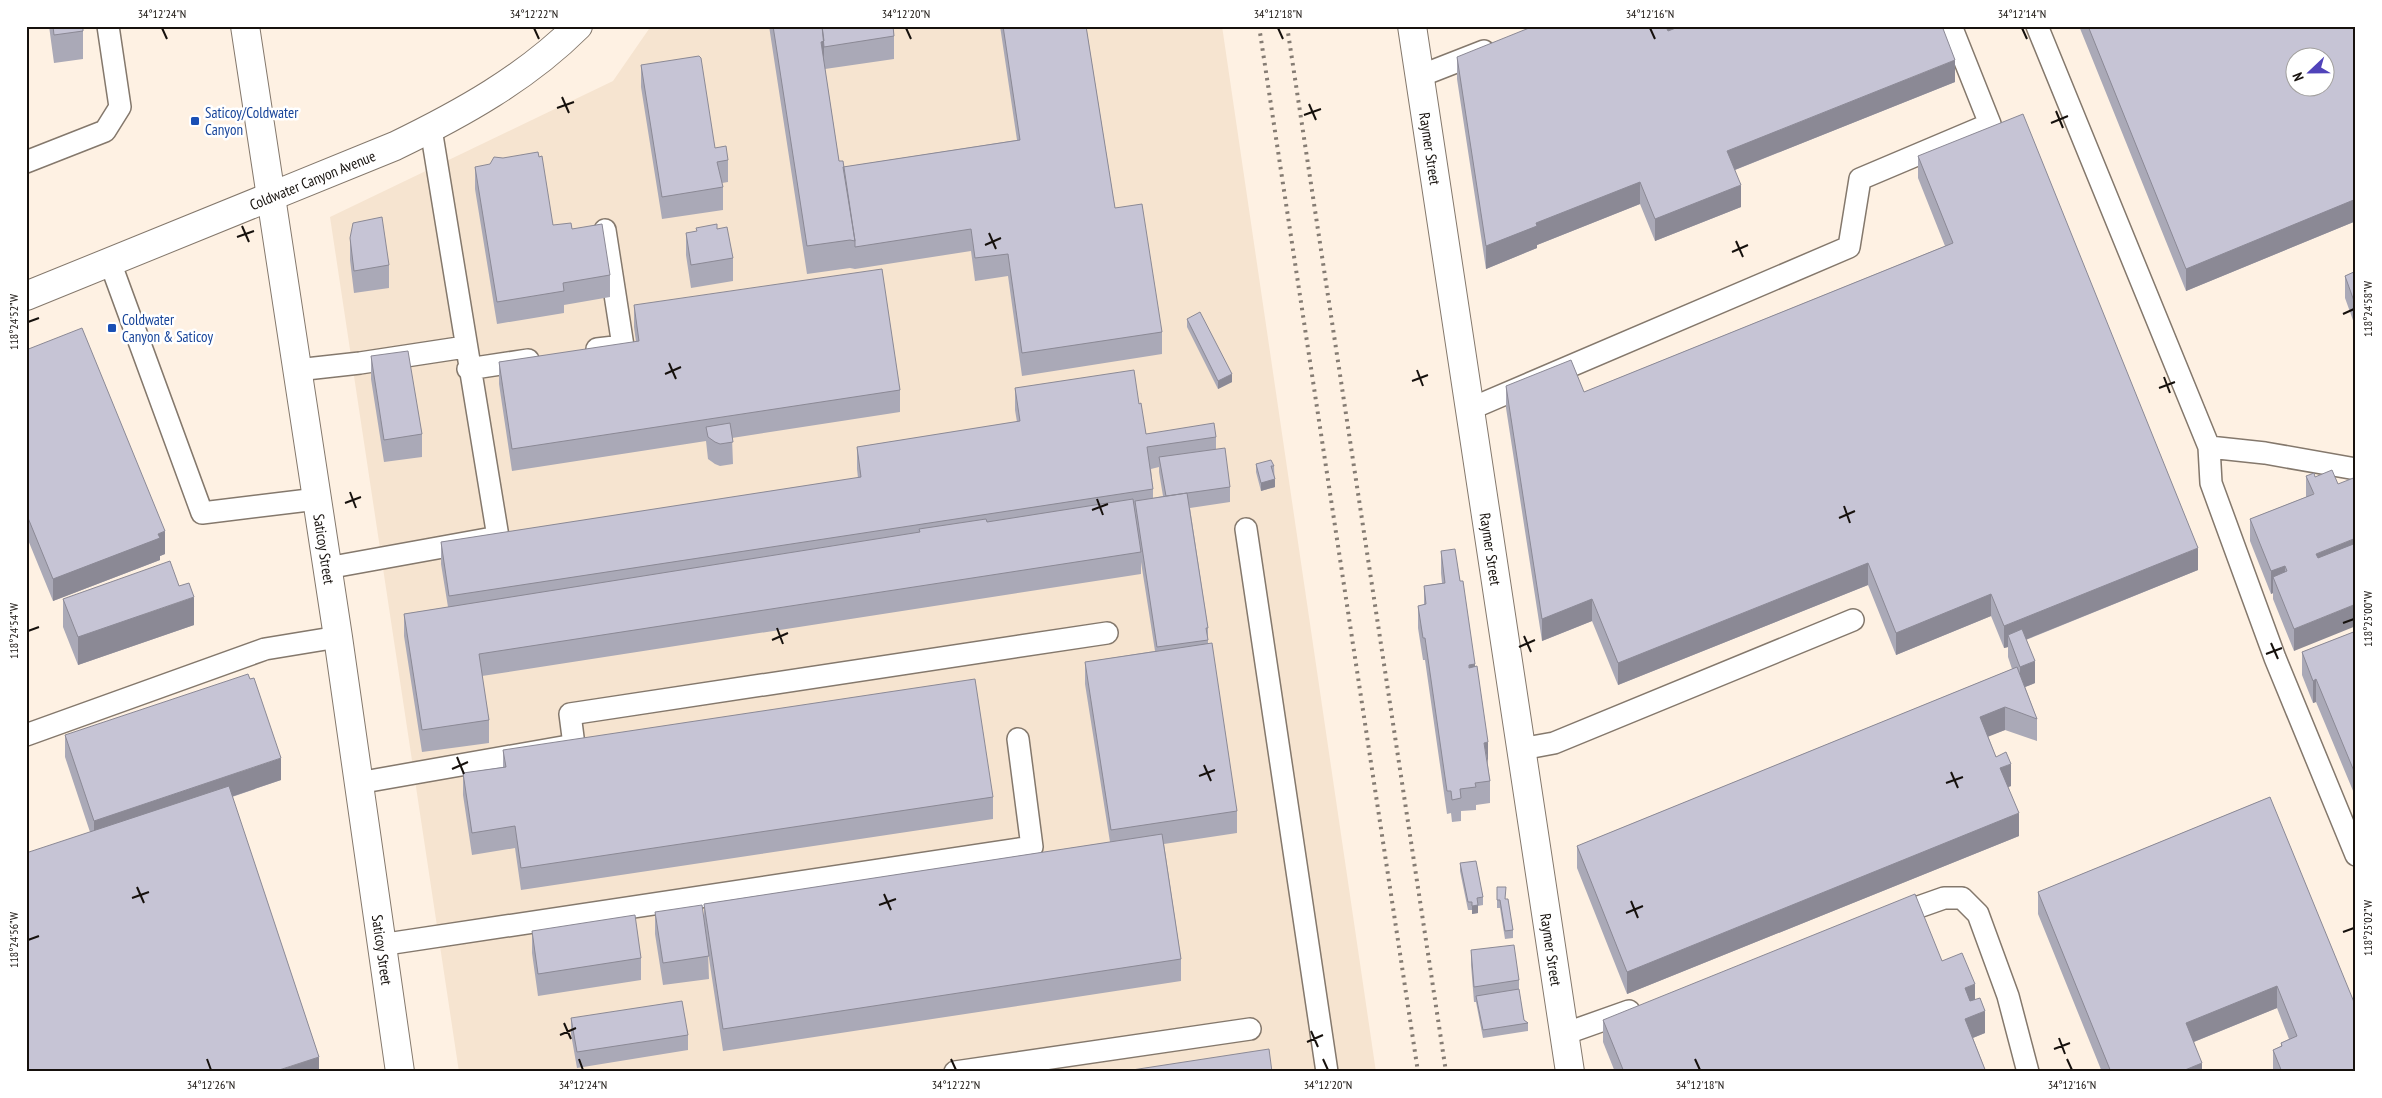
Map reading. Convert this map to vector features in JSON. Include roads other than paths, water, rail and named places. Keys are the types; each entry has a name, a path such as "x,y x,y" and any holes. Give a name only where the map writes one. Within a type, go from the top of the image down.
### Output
{"street":[{"name":"Saticoy Street","path":"245,26 338,636 380,944 400,1072"},
{"name":"Coldwater Canyon Avenue","path":"26,296 270,198 431,129 490,96 535,63 578,26"},
{"name":"Raymer Street","path":"1412,26 1570,1072"}],"lane":[{"path":"26,162 105,131 120,107 108,26"},
{"path":"1470,409 1849,247 1860,179 1990,124 1952,26"},
{"path":"2038,26 2209,447 2210,483 2275,658 2356,855"},
{"path":"1420,76 1503,44"},
{"path":"327,568 498,537 468,369 431,129"},
{"path":"575,353 623,346 605,230"},
{"path":"110,262 202,513 317,499"},
{"path":"297,370 360,363 465,347"},
{"path":"468,369 546,357"},
{"path":"2209,447 2265,453 2356,469"},
{"path":"1246,529 1327,1072"},
{"path":"1521,749 1554,744 1853,620"},
{"path":"358,783 574,745 570,714 1107,633"},
{"path":"26,735 266,649 338,636"},
{"path":"380,944 1032,847 1018,739"},
{"path":"1878,922 1944,898 1962,898 1978,914 2008,996 2028,1072"},
{"path":"1564,1034 1652,1003"},
{"path":"955,1072 1250,1029"}],"railway":[{"path":"1259,26 1418,1072"},
{"path":"1287,26 1446,1072"}],"place":[{"name":"Saticoy/Coldwater Canyon","path":"195,121"},
{"name":"Coldwater Canyon & Saticoy","path":"112,328"}]}
